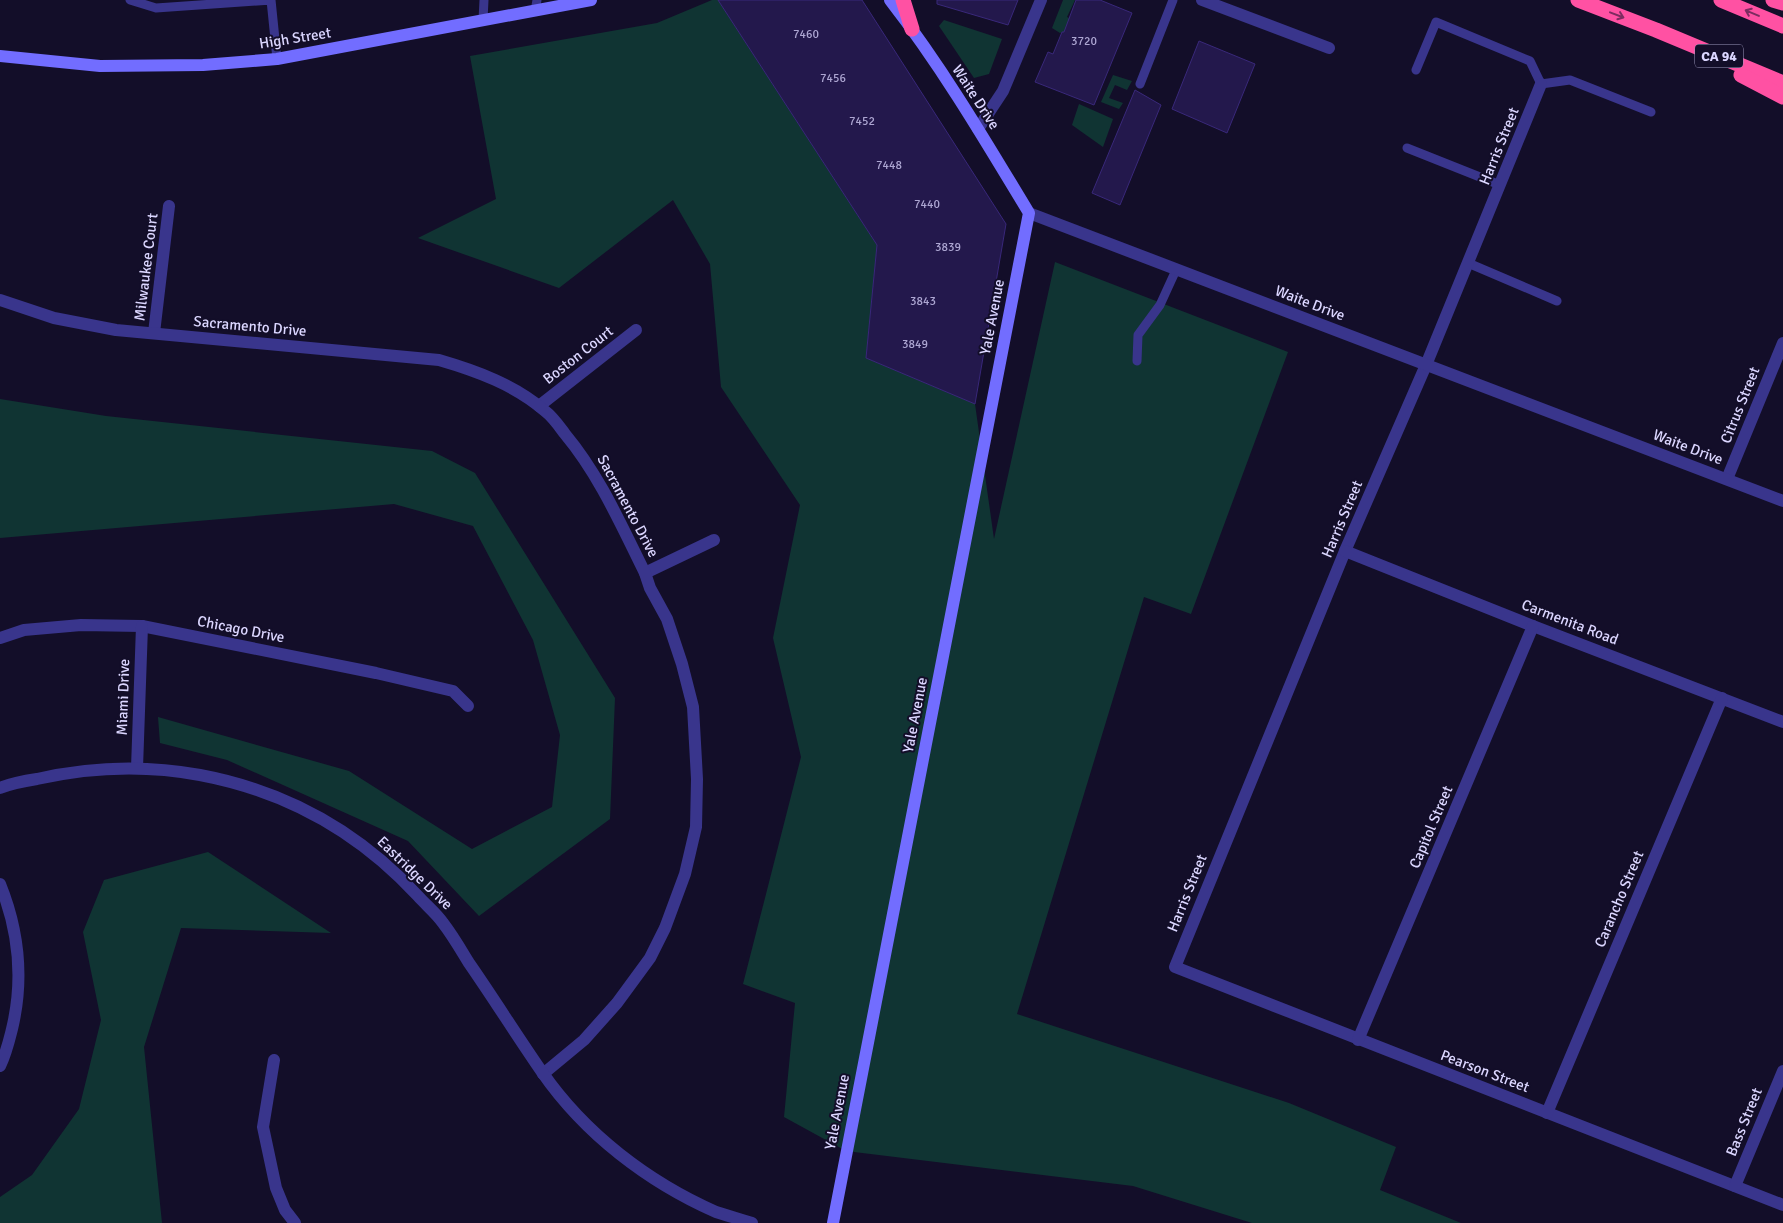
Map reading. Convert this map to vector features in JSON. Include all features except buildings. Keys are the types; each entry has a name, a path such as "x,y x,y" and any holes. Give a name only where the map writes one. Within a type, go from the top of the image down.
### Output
{"highway":[{"path":"901,0 912,29"},
{"name":"CA 94","path":"1578,0 1783,83"},
{"path":"1721,0 1783,26"},
{"path":"1773,0 1783,3"},
{"path":"1656,30 1783,97"}],"main road":[{"name":"High Street","path":"0,56 100,66 202,65 277,59 483,20 536,5 591,0"},
{"name":"Waite Drive","path":"890,0 912,29 978,129 1029,213"},
{"name":"Yale Avenue","path":"833,1223 1029,213"}],"street":[{"path":"978,129 1003,91 1041,0"},
{"path":"1202,0 1329,48"},
{"name":"Harris Street","path":"1175,967 1541,84"},
{"name":"Milwaukee Court","path":"154,333 169,206"},
{"name":"Waite Drive","path":"1029,213 1783,501"},
{"name":"Sacramento Drive","path":"0,300 54,318 85,325 439,360 482,374 521,393 548,413 574,444 599,480 650,588 667,618 682,664 693,707 697,779 696,828 685,874 665,928 650,958 618,1003 584,1040 543,1074"},
{"name":"Boston Court","path":"539,406 636,330"},
{"name":"Citrus Street","path":"1727,479 1783,343"},
{"path":"645,574 714,540"},
{"name":"Carmenita Road","path":"1346,551 1533,626 1783,722"},
{"name":"Chicago Drive","path":"0,638 24,630 80,625 142,626 376,673 453,691 468,706"},
{"name":"Miami Drive","path":"138,768 142,626"},
{"name":"Capitol Street","path":"1358,1040 1533,626"},
{"name":"Carancho Street","path":"1547,1112 1722,698"},
{"name":"Eastridge Drive","path":"0,788 70,771 138,768 189,773 232,782 259,790 312,812 361,843 404,880 443,923 543,1074 572,1110 611,1148 634,1166 676,1192 717,1212 752,1223"},
{"path":"0,884 15,932 19,982 10,1039 0,1066"},
{"name":"Pearson Street","path":"1175,967 1783,1205"},
{"path":"274,1060 263,1127 276,1188 285,1210 295,1223"},
{"name":"Bass Street","path":"1735,1186 1783,1071"}],"lane":[{"path":"130,0 156,8 271,0 277,59"},
{"path":"483,20 484,0"},
{"path":"1140,84 1173,0"},
{"path":"1416,70 1436,22 1530,61 1541,84 1570,80 1651,112"},
{"path":"1407,148 1500,185"},
{"path":"1468,263 1557,301"},
{"path":"1137,361 1138,335 1160,305 1176,270"}],"green space":[{"path":"712,0 718,0 877,245 866,358 975,404 994,539 1055,262 1288,352 1191,614 1144,597 1017,1014 1289,1103 1396,1147 1380,1190 1461,1223 1252,1223 1133,1186 846,1151 784,1117 795,1003 743,984 801,757 773,638 800,505 721,387 710,264 673,200 559,288 418,238 496,199 470,56 657,23"},
{"path":"1063,0 1075,0 1067,17 1111,38 1087,40 1060,33 1052,28"},
{"path":"944,20 1002,39 989,74 974,78 939,26"},
{"path":"1113,75 1132,81 1127,90 1115,85 1109,98 1123,103 1119,109 1101,102"},
{"path":"1079,104 1113,119 1103,147 1072,125"},
{"path":"0,399 106,416 432,451 475,473 615,698 610,819 479,916 408,841 227,760 160,743 158,717 349,771 472,849 552,807 560,735 533,640 473,526 394,504 0,538"},
{"path":"208,852 331,933 181,928 144,1047 162,1223 0,1223 0,1197 32,1175 79,1109 101,1020 83,932 104,880"}]}
